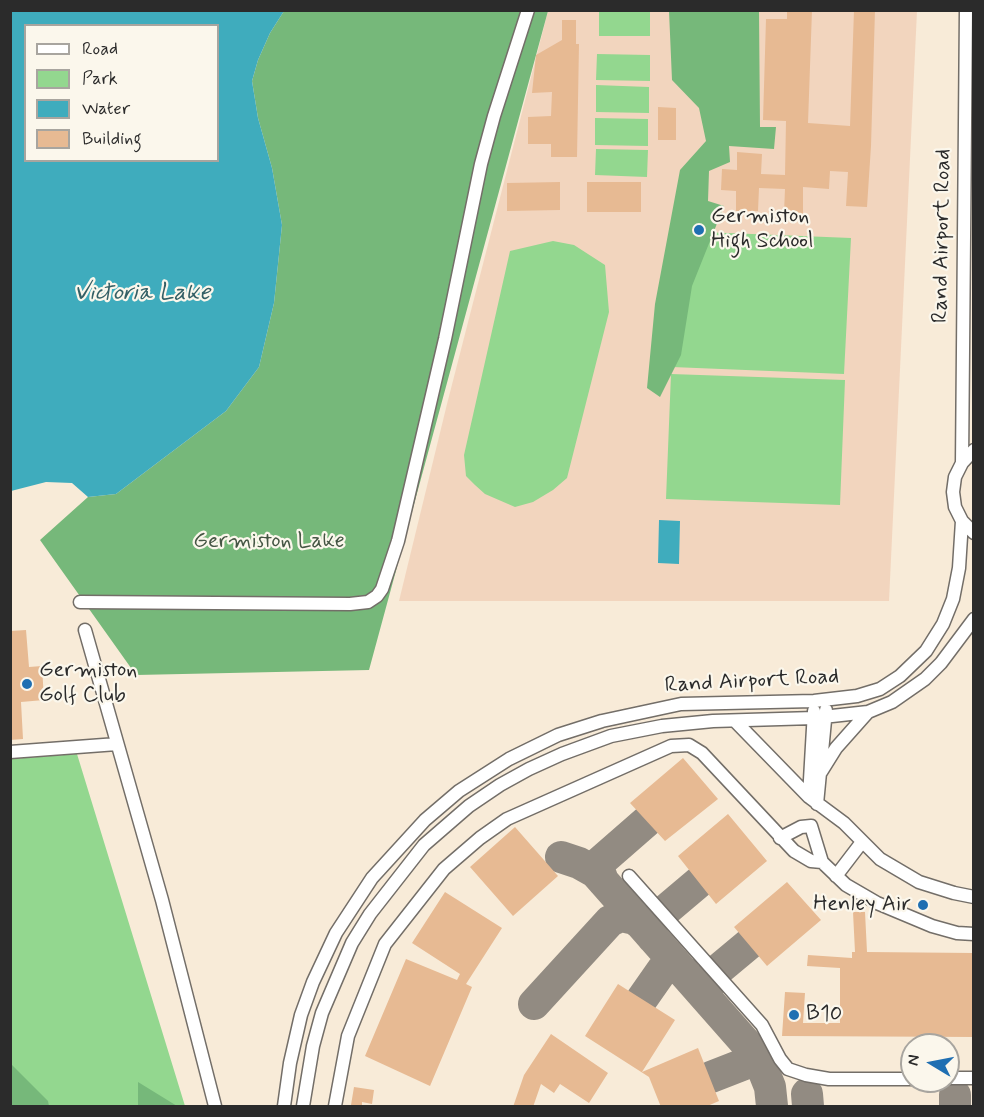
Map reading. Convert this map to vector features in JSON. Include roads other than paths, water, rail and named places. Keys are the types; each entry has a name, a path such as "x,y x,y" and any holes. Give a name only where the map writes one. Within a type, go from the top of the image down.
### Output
{"street":[{"path":"80,602 350,604 368,602 377,597 386,581 398,541 445,339 481,164 528,10"},
{"name":"Rand Airport Road","path":"962,463 966,10"},
{"path":"965,129 974,117"},
{"name":"Rand Airport Road","path":"974,450 962,463 955,477 953,492 955,507 962,521 974,533"},
{"name":"Rand Airport Road","path":"284,1107 290,1063 301,1015 313,982 336,933 372,878 425,820 459,791 509,759 558,735 602,720 681,704 820,701 857,696 880,688 900,676 926,651 943,624 953,599 959,568 962,521"},
{"name":"Rand Airport Road","path":"303,1107 313,1046 333,985 352,943 370,914 424,845 469,806 500,785 562,754 610,736 662,726 820,718 868,712 892,702 925,679 941,663 974,619"},
{"path":"85,630 162,900 215,1107"},
{"path":"813,800 820,774 820,701"},
{"path":"820,774 836,748 868,712"},
{"path":"813,800 820,718"},
{"path":"735,721 813,800 844,823 880,859 920,882 974,897"},
{"path":"10,752 117,744"},
{"path":"335,1107 348,1035 385,944 444,869 496,826 525,811 662,750 685,744 693,746 702,753 794,851 805,858 822,862"},
{"path":"780,838 801,827 811,826 822,862 864,897 944,930 974,934"},
{"path":"836,876 862,842"},
{"path":"629,876 762,1025 780,1059 789,1069 829,1079 900,1079"}],"water":[{"name":"Victoria Lake","path":"11,10 284,11 270,33 252,81 258,118 272,168 282,225 274,303 259,367 226,411 116,494 88,497 72,483 46,482 11,491"},
{"path":"659,520 680,521 679,564 658,563"}],"place":[{"name":"Germiston High School","path":"699,230"},
{"name":"Germiston Golf Club","path":"27,684"},
{"name":"Henley Air","path":"923,905"},
{"name":"B10","path":"794,1015"}],"park label":[{"name":"Germiston Lake","path":"269,542"}]}
